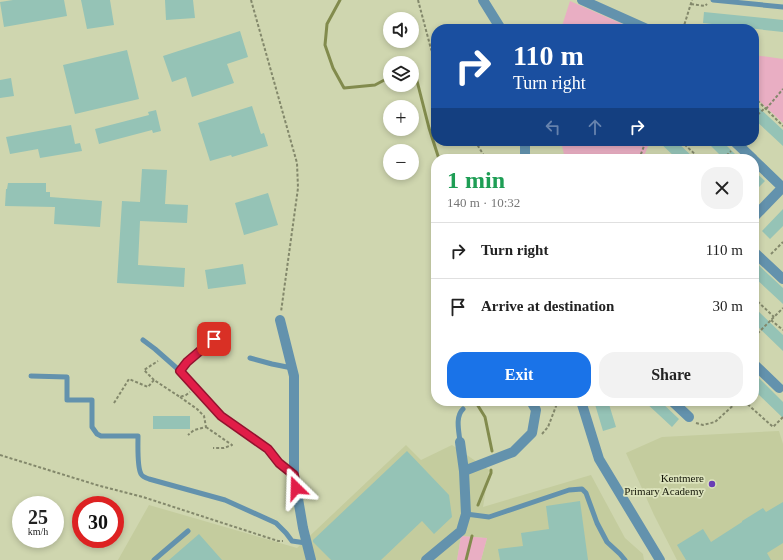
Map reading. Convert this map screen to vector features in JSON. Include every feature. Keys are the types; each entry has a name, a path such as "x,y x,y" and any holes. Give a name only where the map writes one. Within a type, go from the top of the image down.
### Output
{"street":[{"path":"483,0 498,24"},
{"path":"582,0 636,24"},
{"path":"739,146 747,154"},
{"path":"759,165 783,187 759,212"},
{"path":"759,256 783,279"},
{"path":"280,320 294,376 294,475 302,528 311,560"},
{"path":"759,369 779,388"},
{"path":"464,471 513,452 532,433 536,410 534,406"},
{"path":"583,406 599,459 660,560"},
{"path":"677,406 689,417"},
{"path":"426,560 461,531 466,514 464,471 460,442"}],"lane":[{"path":"713,0 783,7"},
{"path":"180,371 187,362 214,339"},
{"path":"143,340 180,371 221,416 268,449 279,463 294,475"},
{"path":"250,358 292,368"},
{"path":"31,376 66,377 66,400 92,400 92,427 97,434 101,436 138,436 139,467 141,474 144,477 226,500 276,523 292,541 306,543"},
{"path":"460,442 458,417 459,412 463,409"},
{"path":"466,514 489,517 569,490 582,489 586,493 597,523 607,542 625,560"},
{"path":"154,560 188,531"}],"path":[{"path":"251,0 297,163 298,188 280,320"},
{"path":"418,0 431,49"},
{"path":"685,24 692,0"},
{"path":"691,4 705,6 713,0"},
{"path":"759,113 783,89"},
{"path":"759,102 783,126"},
{"path":"686,146 695,154"},
{"path":"764,261 783,242"},
{"path":"759,303 774,317"},
{"path":"759,332 783,308"},
{"path":"772,320 783,330"},
{"path":"164,357 144,370 154,380 198,409 204,416 206,427 232,445 224,448 213,448"},
{"path":"114,403 129,379 148,387 154,380"},
{"path":"180,397 196,388"},
{"path":"540,437 548,427 556,406"},
{"path":"689,417 696,423 704,425 715,422 733,406"},
{"path":"750,406 773,426 783,417"},
{"path":"188,435 194,430 206,427"},
{"path":"0,455 100,486 142,497 278,541 292,541"}],"shaded area":[{"path":"570,1 623,24 563,24"},
{"path":"759,56 783,59 783,123 759,101"},
{"path":"562,146 648,146 645,154 564,154"},
{"name":"Kentmere Primary Academy","path":"779,431 783,444 783,560 677,560 654,515 626,453 662,437"},
{"path":"406,445 421,460 452,445 489,470 483,507 591,475 625,538 643,554 644,560 481,560 487,538 461,536 457,560 118,560 149,505 297,548"},
{"path":"461,536 487,538 481,560 457,560"}],"building":[{"path":"13,0 64,0 67,16 4,27 0,2"},
{"path":"81,0 110,0 114,25 87,29"},
{"path":"165,0 193,0 195,18 166,20"},
{"path":"704,12 783,20 783,32 759,29 759,24 703,23"},
{"path":"240,31 248,57 227,64 234,83 192,97 186,77 172,82 163,56"},
{"path":"127,50 139,99 75,114 63,65"},
{"path":"11,78 14,96 0,98 0,80"},
{"path":"252,106 261,134 264,133 268,146 232,157 231,155 210,161 198,123"},
{"path":"759,108 783,130 783,146 759,124"},
{"path":"156,110 161,131 153,133 152,130 99,144 95,129 149,115 148,112"},
{"path":"71,125 75,144 80,143 82,151 40,158 38,149 10,154 6,137"},
{"path":"663,146 681,146 690,154 672,154"},
{"path":"711,146 727,146 735,154 719,154"},
{"path":"142,169 167,170 165,204 188,205 187,223 140,221 138,265 185,268 184,287 117,283 122,201 140,202"},
{"path":"759,176 765,181 759,187"},
{"path":"8,183 46,183 46,192 50,192 50,197 102,201 100,227 54,224 55,207 5,206 6,189"},
{"path":"268,193 278,225 244,235 235,203"},
{"path":"783,209 783,226 770,239 762,231"},
{"path":"243,264 246,284 208,289 205,270"},
{"path":"759,266 783,288 783,304 759,282"},
{"path":"759,312 783,335 783,351 759,328"},
{"path":"759,378 783,402 783,418 759,395"},
{"path":"596,406 610,406 616,427 603,431"},
{"path":"649,406 665,406 679,419 672,427"},
{"path":"153,416 190,416 190,429 153,429"},
{"path":"407,451 449,495 452,517 434,534 422,521 381,560 331,560 313,542 313,540"},
{"path":"580,501 588,560 500,560 498,549 523,546 521,533 549,529 546,506"},
{"path":"783,502 783,543 767,553 771,560 686,560 677,545 703,529 711,542 763,508 766,512"},
{"path":"199,534 222,560 169,560"}],"waterway":[{"path":"340,0 327,24 325,45 333,68 344,88 375,85 383,81"},
{"path":"419,89 431,134"},
{"path":"435,146 437,154"},
{"path":"478,406 485,417 492,451"},
{"path":"478,505 491,470"},
{"path":"466,560 472,536"}],"place":[{"name":"Kentmere Primary Academy","path":"712,484"}],"route":[{"path":"214,339 187,362 180,371 221,416 268,449 279,463 294,475 296,488"}]}
